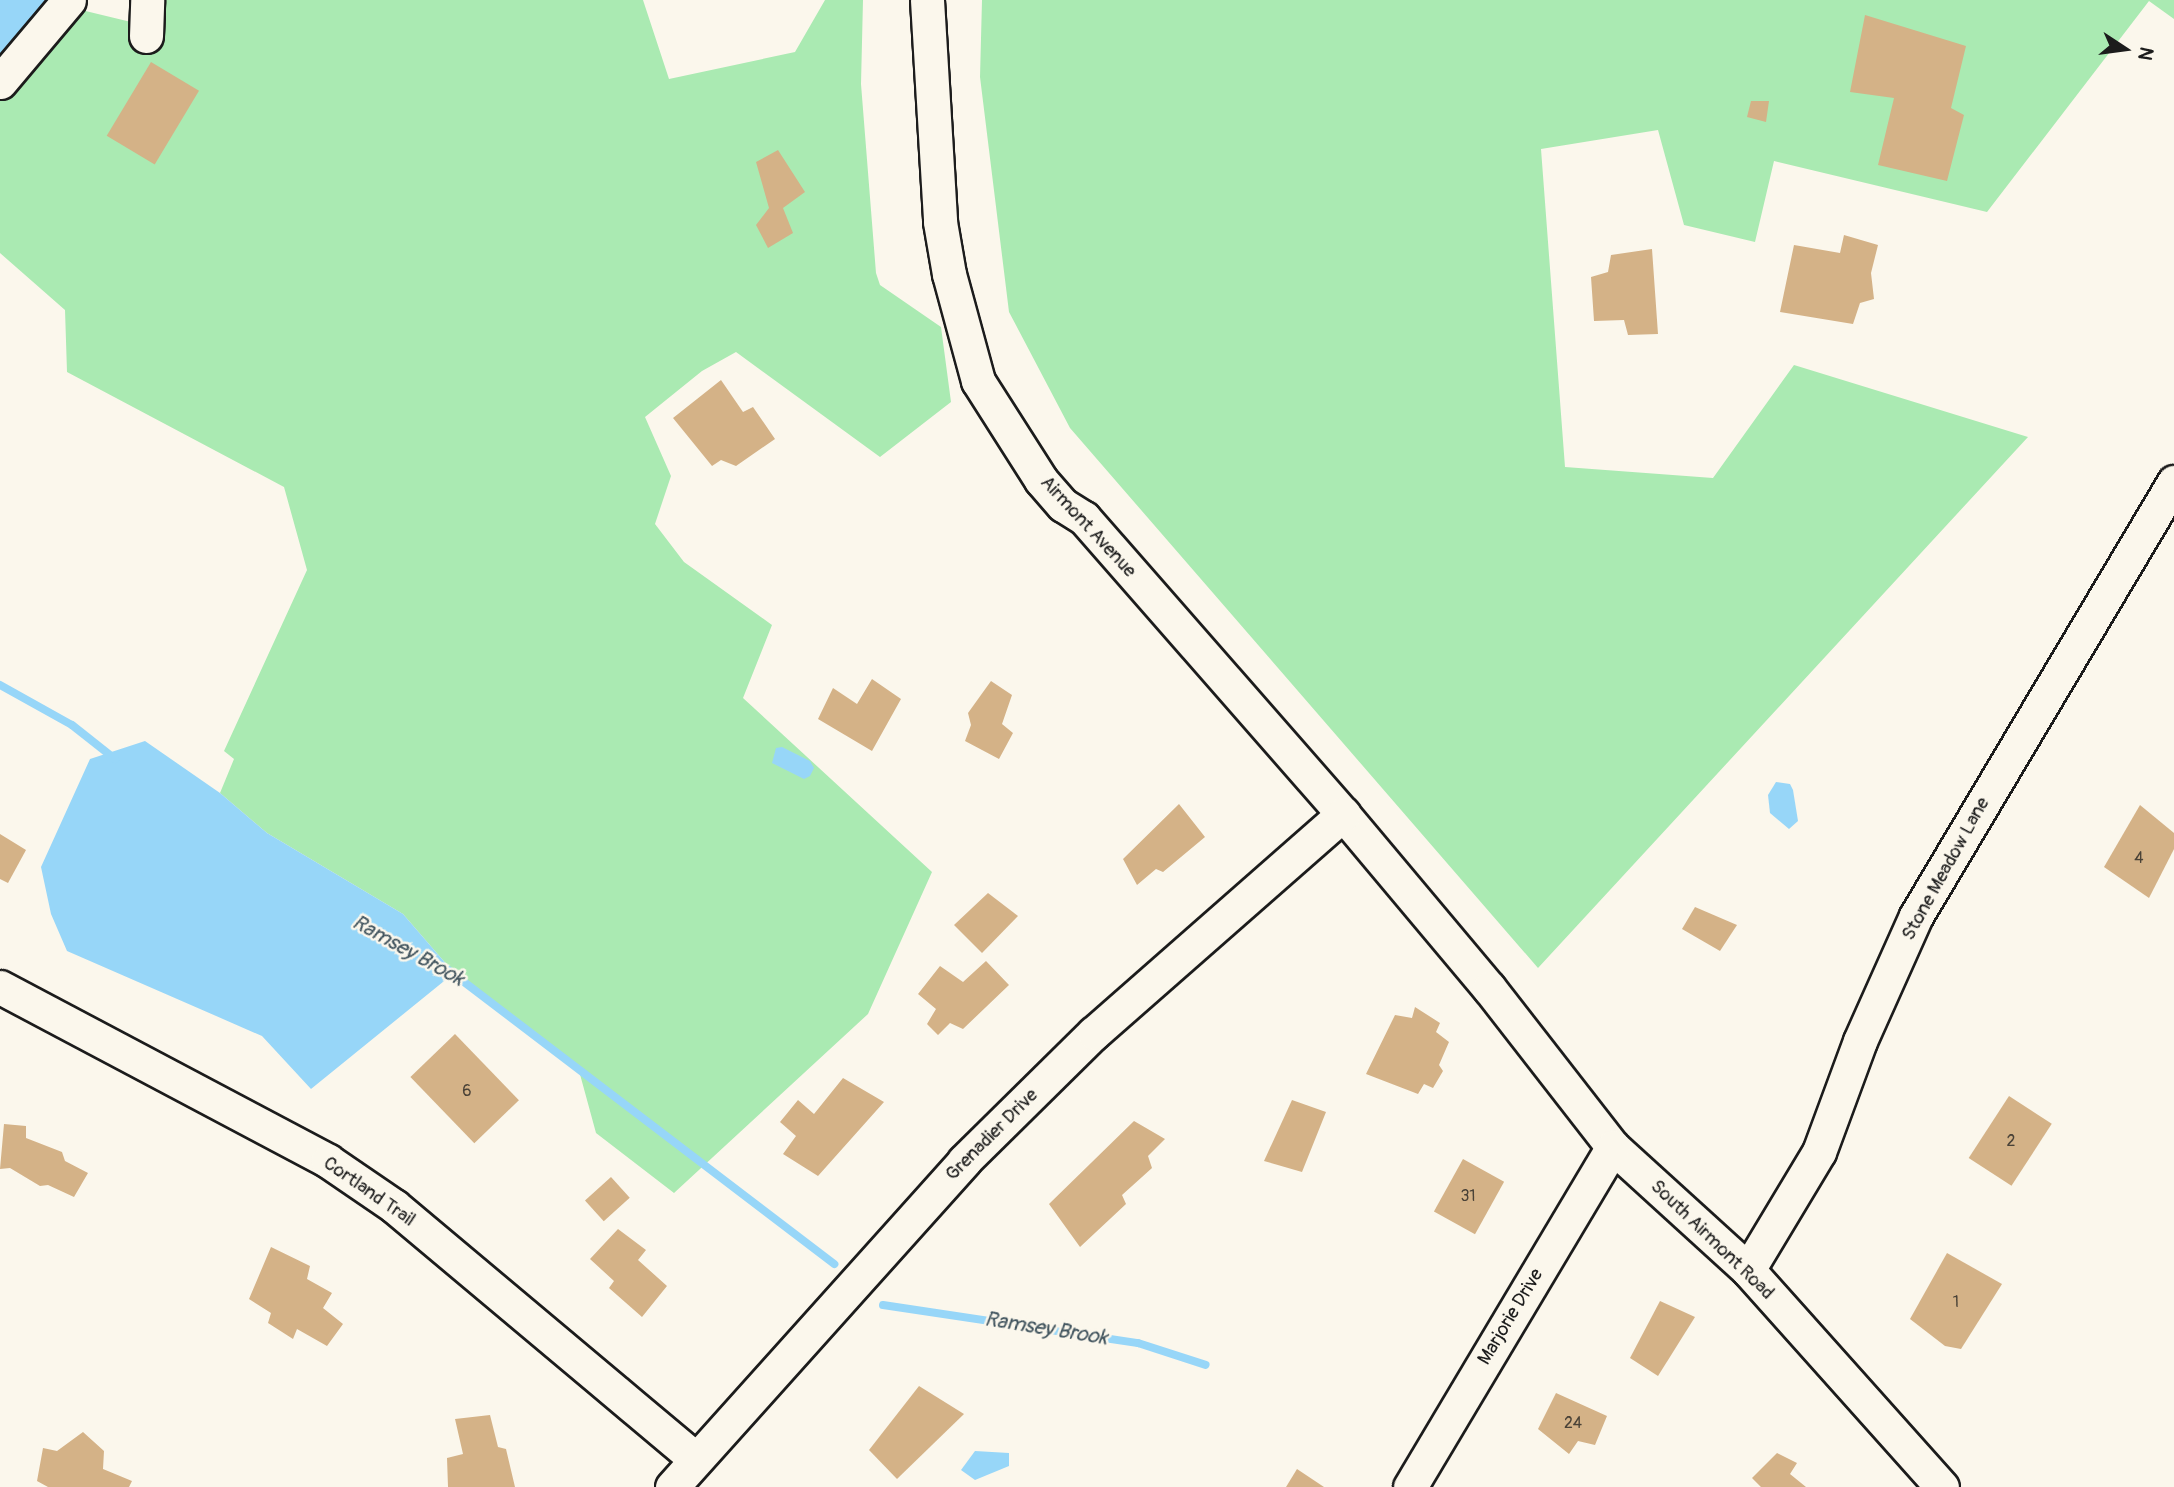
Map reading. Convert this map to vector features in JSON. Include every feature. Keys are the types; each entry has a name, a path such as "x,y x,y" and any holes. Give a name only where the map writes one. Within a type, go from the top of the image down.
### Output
{"street":[{"path":"0,82 69,0"},
{"path":"146,36 147,0"},
{"name":"Airmont Avenue","path":"927,0 940,222 978,382 1041,480 1063,505 1084,518 1343,814 1489,988"},
{"name":"Stone Meadow Lane","path":"1748,1270 1819,1152 1860,1041 1916,916 2174,482"},
{"name":"Grenadier Drive","path":"672,1487 964,1161 1094,1033 1343,814"},
{"name":"Cortland Trail","path":"0,987 328,1161 394,1206 696,1459"},
{"name":"South Airmont Road","path":"1489,988 1613,1147 1748,1270 1942,1487"},
{"name":"Marjorie Drive","path":"1410,1487 1613,1147"}],"green space":[{"path":"157,0 643,0 669,79 795,52 825,0 863,0 861,84 876,273 880,285 941,327 951,402 880,457 736,352 702,371 645,417 671,476 655,524 684,562 772,625 743,698 932,872 868,1014 674,1193 596,1133 578,1067 454,973 403,914 267,833 220,793 234,759 224,751 307,570 284,487 67,372 65,310 0,253 0,87 69,7 131,22"},
{"path":"982,0 2174,0 2174,19 2149,1 1987,212 1774,161 1755,242 1684,225 1658,130 1541,149 1565,467 1713,478 1794,365 2028,437 1538,968 1070,428 1009,312 980,77"}],"water":[{"path":"0,0 59,0 0,69"},
{"path":"145,741 220,793 267,833 403,914 454,973 311,1089 262,1036 67,951 51,914 41,867 90,759"},
{"path":"782,747 810,761 814,768 810,776 804,779 772,763 776,748"},
{"path":"1776,782 1790,784 1793,790 1798,821 1789,829 1770,813 1768,795"},
{"path":"975,1451 1009,1453 1009,1466 975,1480 961,1470"}],"building":[{"path":"1865,15 1966,46 1951,108 1964,115 1947,181 1878,165 1894,98 1850,92"},
{"path":"151,62 199,91 155,165 107,136"},
{"path":"1751,101 1769,101 1766,122 1747,117"},
{"path":"778,150 805,192 783,208 793,233 768,248 756,225 769,208 756,162"},
{"path":"1844,235 1878,245 1871,273 1874,299 1860,303 1853,324 1780,312 1794,245 1840,253"},
{"path":"1652,249 1658,334 1628,335 1624,320 1594,321 1591,277 1608,272 1611,255"},
{"path":"721,380 743,412 753,407 775,439 736,466 721,460 712,466 673,418"},
{"path":"872,679 901,699 872,751 818,719 833,688 857,704"},
{"path":"991,681 1012,695 1002,724 1013,733 999,759 965,741 971,725 968,713"},
{"path":"1179,804 1205,837 1163,872 1156,869 1137,885 1123,859"},
{"path":"2140,805 2174,833 2174,849 2149,898 2104,867"},
{"path":"0,834 26,850 8,883 0,879"},
{"path":"988,893 1018,916 982,953 954,925"},
{"path":"1695,907 1737,925 1720,951 1682,929"},
{"path":"986,961 1009,985 963,1029 950,1023 938,1035 927,1024 936,1009 918,994 940,966 963,982"},
{"path":"1415,1007 1440,1023 1436,1032 1449,1042 1439,1065 1443,1071 1433,1088 1424,1084 1418,1094 1366,1074 1395,1015 1412,1018"},
{"path":"455,1034 519,1100 474,1143 410,1077"},
{"path":"843,1078 884,1102 818,1176 783,1154 796,1136 780,1122 798,1100 814,1114"},
{"path":"2009,1096 2052,1124 2011,1186 1969,1158"},
{"path":"1292,1100 1326,1112 1302,1172 1264,1161"},
{"path":"1134,1121 1165,1139 1148,1156 1152,1168 1122,1195 1126,1204 1080,1247 1049,1204"},
{"path":"4,1124 26,1126 26,1138 62,1152 65,1161 88,1173 74,1197 48,1185 40,1186 10,1168 0,1169"},
{"path":"1463,1159 1504,1182 1475,1234 1434,1211"},
{"path":"611,1177 630,1198 604,1221 585,1200"},
{"path":"618,1229 646,1250 638,1260 667,1286 642,1317 609,1288 614,1281 590,1259"},
{"path":"271,1247 310,1266 307,1279 332,1293 323,1308 343,1324 327,1346 297,1329 293,1339 268,1323 271,1313 249,1299"},
{"path":"1947,1253 2002,1284 1961,1349 1945,1346 1910,1319"},
{"path":"1660,1301 1695,1317 1658,1376 1630,1358"},
{"path":"919,1386 964,1414 897,1479 869,1450"},
{"path":"1556,1393 1607,1416 1595,1445 1578,1441 1569,1454 1538,1429"},
{"path":"490,1415 498,1447 506,1449 515,1487 448,1487 447,1458 463,1454 455,1419"},
{"path":"83,1432 104,1451 103,1469 132,1481 129,1487 48,1487 37,1481 43,1448 57,1451"},
{"path":"1777,1453 1797,1463 1790,1474 1806,1487 1761,1487 1752,1478"},
{"path":"1297,1469 1324,1487 1286,1487"}],"waterway":[{"name":"Ramsey Brook","path":"0,685 72,725 115,759"},
{"name":"Ramsey Brook","path":"447,969 834,1264"},
{"name":"Ramsey Brook","path":"883,1305 1138,1343 1206,1365"}]}
